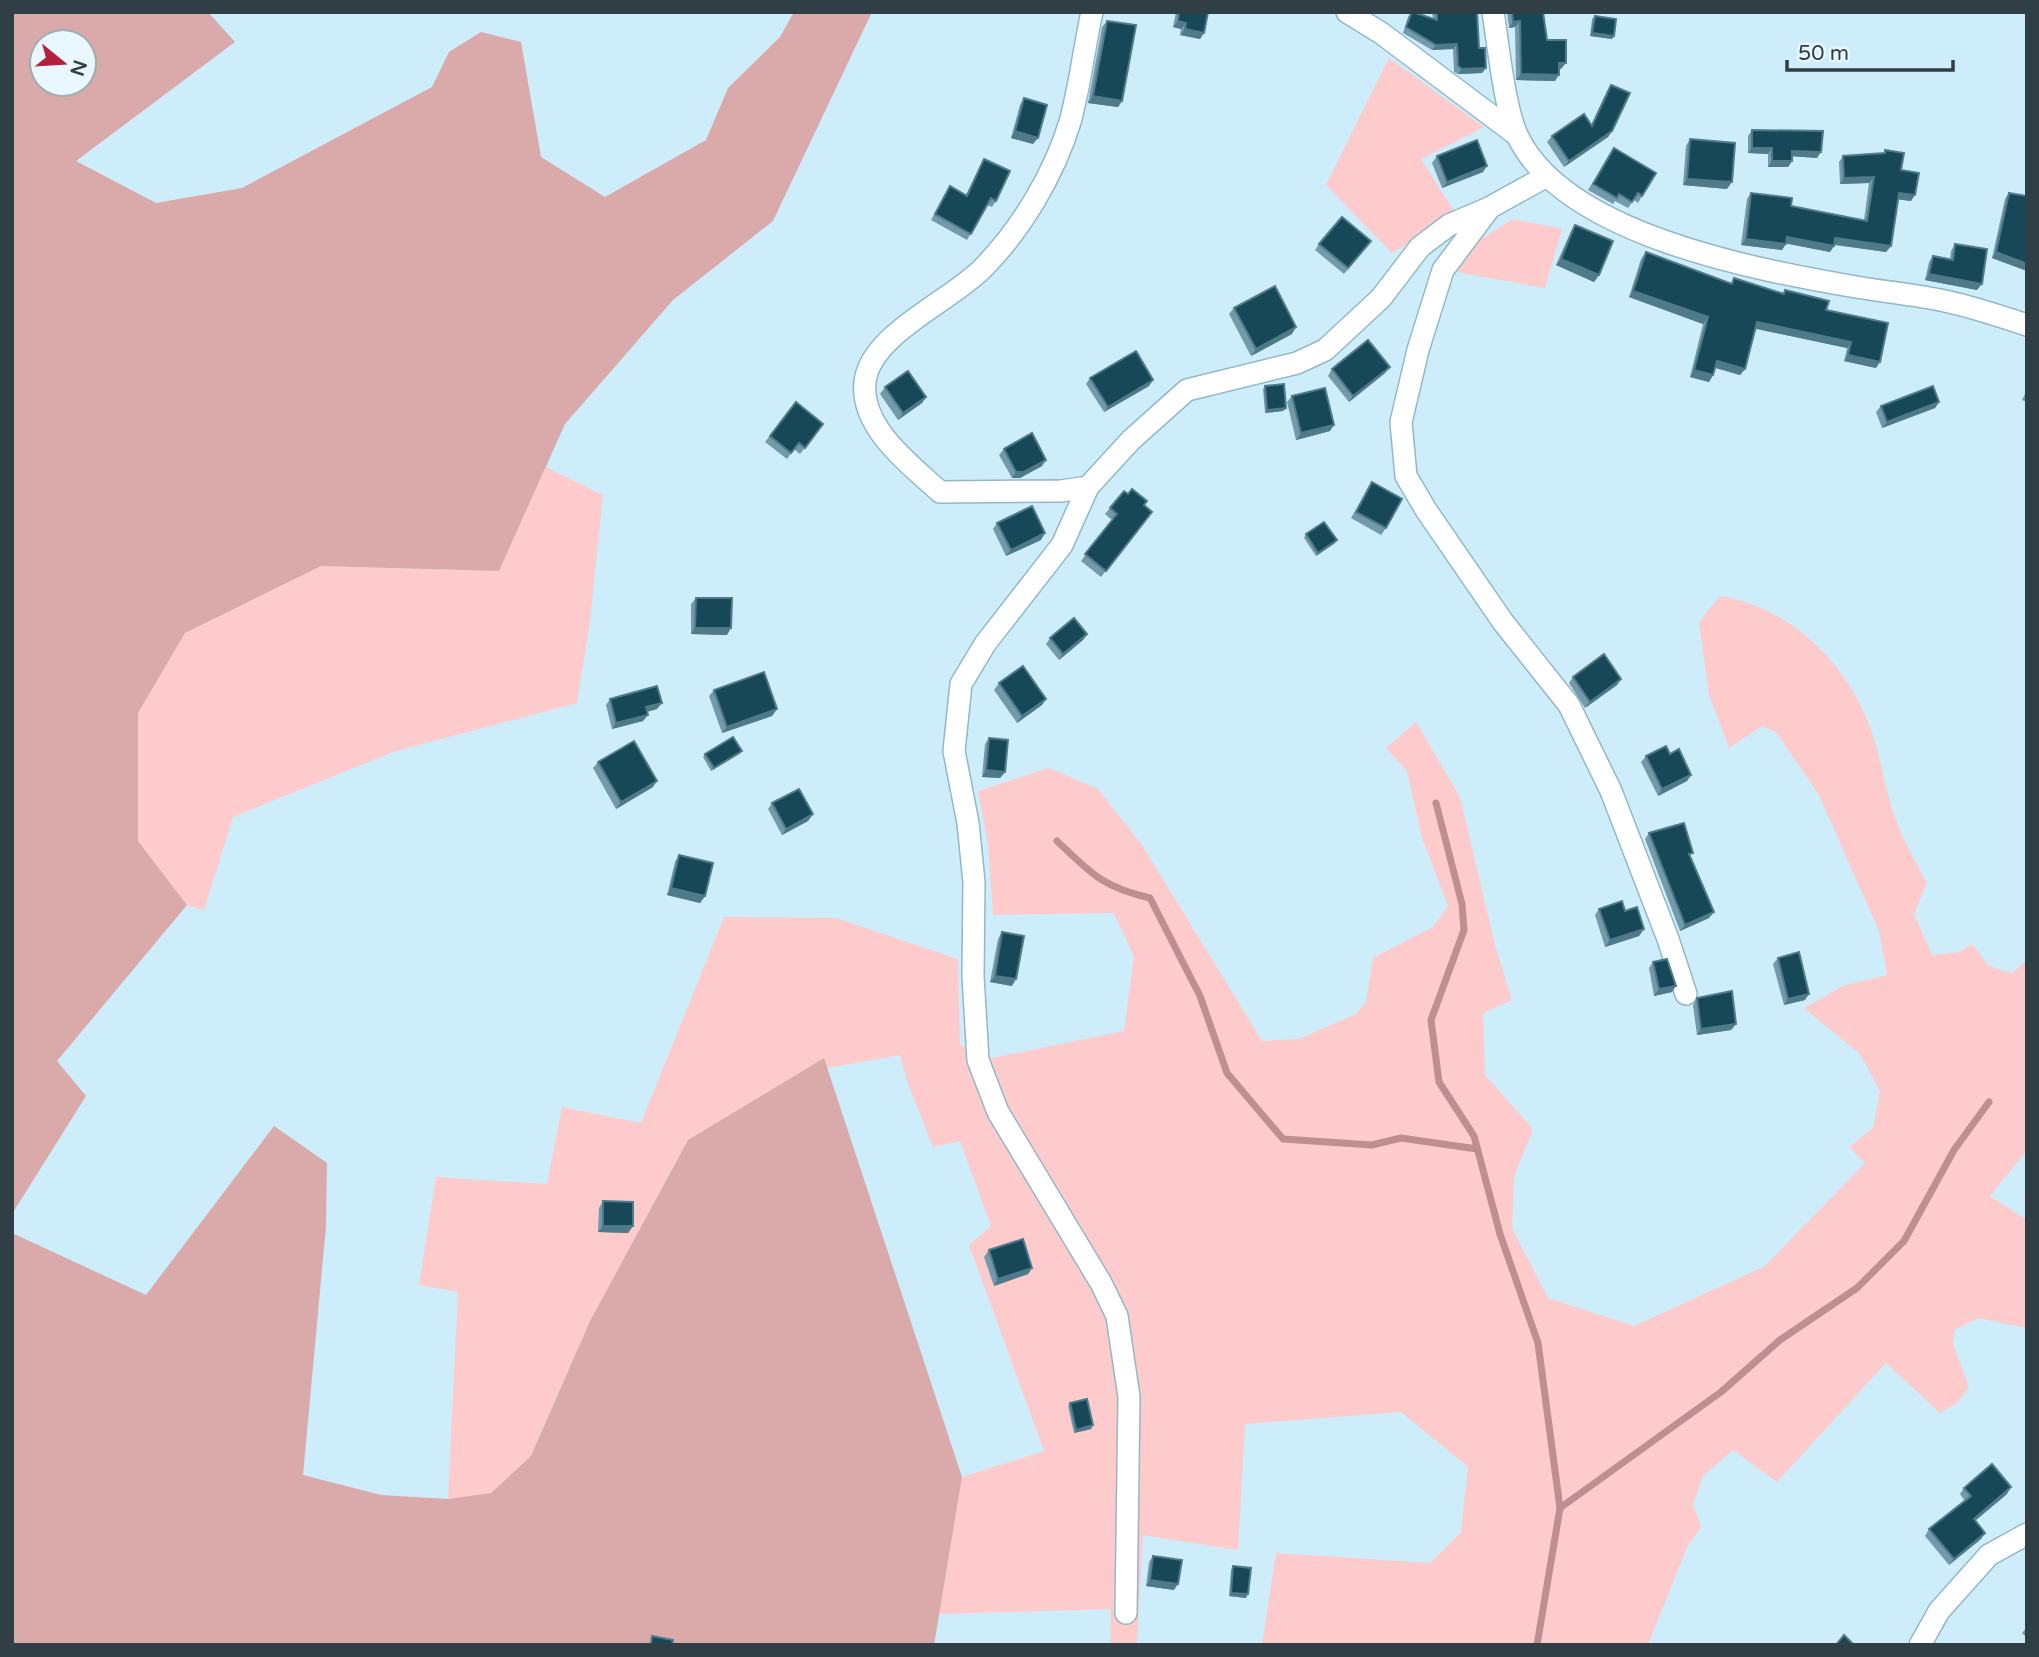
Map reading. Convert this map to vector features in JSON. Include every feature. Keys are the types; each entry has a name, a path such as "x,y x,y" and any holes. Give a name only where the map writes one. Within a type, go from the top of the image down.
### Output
{"street":[{"path":"1088,487 1061,491 940,492 890,445 871,413 864,385 869,363 902,330 983,268 1023,220 1069,122 1092,12"},
{"path":"1346,12 1381,33 1517,135 1545,177 1597,211 1666,240 1759,266 1854,287 1944,301 2027,325"},
{"path":"1493,12 1517,135"},
{"path":"1126,1614 1129,1397 1117,1316 1101,1283 998,1112 978,1060 973,976 974,882 968,823 954,751 961,684 985,644 1062,545 1088,487 1131,440 1186,390 1297,363 1325,350 1381,298 1420,247 1450,225 1489,208 1545,177"},
{"path":"1489,208 1443,270 1418,350 1401,422 1406,476 1426,510 1503,622 1569,705 1611,791 1668,939 1686,994"},
{"path":"1920,1645 1939,1611 1989,1555 2027,1534"}],"shaded area":[{"path":"12,12 208,12 235,42 76,161 156,203 242,188 432,87 449,52 481,32 521,42 541,157 605,197 706,140 728,88 780,37 794,12 872,12 773,221 673,300 565,424 499,571 321,566 185,633 138,713 138,841 187,905 57,1061 86,1096 12,1214"},
{"path":"1389,58 1484,127 1421,159 1457,216 1392,253 1326,185"},
{"path":"1513,219 1562,229 1545,288 1457,272 1476,242"},
{"path":"546,467 603,495 590,621 577,703 393,752 233,817 204,910 187,905 138,841 138,713 185,633 321,566 499,571"},
{"path":"1720,596 1768,611 1810,639 1844,677 1857,699 1872,734 1896,820 1927,883 1914,914 1932,955 1959,952 1972,944 1989,966 2012,973 2027,960 2027,1150 1990,1196 2027,1220 2027,1328 1978,1318 1955,1330 1953,1344 1969,1387 1957,1403 1940,1413 1886,1363 1777,1482 1733,1450 1703,1476 1693,1505 1701,1527 1687,1547 1648,1645 1262,1645 1276,1553 1430,1563 1461,1532 1468,1467 1401,1412 1245,1424 1238,1550 1143,1535 1137,1645 1110,1645 1111,1609 939,1614 962,1477 1044,1451 969,1245 991,1226 960,1141 933,1147 907,1081 900,1055 827,1068 824,1059 688,1140 590,1321 531,1456 491,1493 448,1499 458,1292 419,1285 436,1177 547,1184 562,1107 641,1123 724,917 836,918 958,959 960,1045 993,1058 1124,1031 1134,957 1114,913 993,915 988,845 978,791 1049,768 1098,789 1142,845 1262,1041 1299,1039 1356,1014 1366,1002 1373,958 1433,927 1448,906 1422,838 1407,771 1386,748 1416,722 1460,797 1495,945 1512,1000 1483,1013 1485,1075 1533,1129 1514,1177 1512,1228 1548,1298 1634,1326 1765,1266 1865,1163 1849,1147 1873,1128 1880,1091 1860,1054 1804,1008 1845,985 1887,975 1879,931 1819,795 1776,732 1762,726 1729,748 1709,695 1699,622"},
{"path":"824,1058 962,1477 934,1645 12,1645 12,1233 146,1295 274,1126 327,1163 326,1226 303,1475 381,1495 448,1499 491,1493 531,1456 590,1321 688,1140"}],"building":[{"path":"1179,12 1208,12 1204,33 1185,29 1186,23 1178,21"},
{"path":"1412,12 1437,20 1437,12 1477,12 1479,48 1485,48 1486,68 1462,69 1458,66 1457,44 1436,45 1406,27"},
{"path":"1512,12 1543,12 1547,40 1566,40 1566,63 1559,63 1559,75 1521,74 1520,21 1513,22"},
{"path":"1595,16 1616,19 1614,36 1592,33"},
{"path":"1107,21 1136,25 1122,101 1093,96"},
{"path":"1611,85 1630,93 1612,131 1569,161 1552,136 1584,114 1592,126"},
{"path":"1024,98 1047,105 1038,138 1015,131"},
{"path":"1752,130 1823,131 1821,152 1792,151 1792,161 1772,161 1772,148 1752,148"},
{"path":"1690,139 1735,143 1732,182 1687,179"},
{"path":"1477,140 1487,166 1447,182 1437,156"},
{"path":"1614,148 1656,173 1642,196 1638,193 1632,202 1619,194 1617,198 1593,184"},
{"path":"1885,150 1904,153 1901,170 1919,173 1915,195 1899,193 1891,246 1835,238 1834,246 1787,237 1786,244 1746,239 1751,193 1792,198 1791,206 1867,221 1874,177 1844,178 1843,156 1885,153"},
{"path":"984,159 1010,171 996,201 991,198 971,234 935,214 950,186 967,196"},
{"path":"2009,193 2027,196 2027,264 1996,252"},
{"path":"1342,217 1371,241 1348,268 1319,244"},
{"path":"1575,225 1613,241 1599,275 1561,259"},
{"path":"1955,244 1987,249 1982,284 1929,274 1933,256 1953,260"},
{"path":"1646,252 1732,284 1734,278 1784,294 1785,290 1829,301 1826,310 1888,323 1880,362 1848,355 1851,342 1757,322 1745,369 1717,361 1713,375 1694,370 1708,317 1633,291"},
{"path":"1275,286 1296,327 1256,349 1234,308"},
{"path":"1368,340 1390,367 1353,396 1332,369"},
{"path":"1136,351 1153,380 1108,407 1090,378"},
{"path":"908,371 926,397 903,413 885,387"},
{"path":"1284,384 1286,408 1267,410 1265,386"},
{"path":"1933,386 1939,402 1887,422 1881,406"},
{"path":"1325,388 1334,425 1301,433 1292,396"},
{"path":"796,402 823,424 805,448 799,443 791,453 770,436"},
{"path":"1032,433 1046,460 1024,472 1016,472 1004,449"},
{"path":"1372,482 1402,499 1386,528 1356,512"},
{"path":"1132,489 1147,501 1144,505 1152,512 1106,571 1085,554 1117,514 1110,508 1124,491 1128,494"},
{"path":"1032,506 1045,533 1011,550 997,523"},
{"path":"1324,522 1337,540 1318,553 1306,534"},
{"path":"696,598 732,598 731,628 695,628"},
{"path":"1074,618 1087,634 1063,654 1050,638"},
{"path":"1604,654 1621,679 1590,702 1573,677"},
{"path":"1023,666 1046,699 1022,716 999,683"},
{"path":"764,672 777,709 727,727 714,690"},
{"path":"657,686 662,703 646,707 648,715 616,723 610,699"},
{"path":"733,737 742,751 714,768 705,754"},
{"path":"989,738 1008,740 1005,772 986,770"},
{"path":"634,741 657,781 621,802 598,762"},
{"path":"1666,746 1670,754 1679,749 1691,775 1662,789 1646,756"},
{"path":"799,789 813,814 786,829 772,803"},
{"path":"1684,823 1693,853 1689,854 1714,912 1685,925 1649,833"},
{"path":"679,855 713,863 705,896 671,888"},
{"path":"1622,901 1625,911 1637,907 1644,929 1610,940 1599,909"},
{"path":"1002,932 1024,936 1016,979 995,976"},
{"path":"1799,952 1809,994 1788,999 1778,958"},
{"path":"1667,959 1676,986 1659,989 1653,962"},
{"path":"1732,991 1736,1024 1701,1029 1697,998"},
{"path":"603,1201 633,1202 633,1226 603,1226"},
{"path":"1023,1239 1032,1268 998,1279 989,1250"},
{"path":"1087,1399 1093,1425 1076,1430 1070,1403"},
{"path":"1992,1464 2011,1487 1974,1519 1985,1533 1954,1559 1929,1529 1971,1496 1964,1488"},
{"path":"1153,1556 1182,1560 1178,1584 1150,1580"},
{"path":"1233,1566 1251,1568 1248,1594 1231,1593"},
{"path":"1844,1635 1854,1645 1836,1645"},
{"path":"652,1636 673,1640 672,1645 651,1645"}],"waterway":[{"path":"1436,803 1462,904 1464,930 1431,1020 1439,1082 1474,1136 1500,1234 1538,1343 1560,1508 1537,1645"},
{"path":"1057,841 1099,878 1120,889 1150,898 1200,996 1227,1073 1283,1139 1372,1145 1401,1138 1477,1149"},
{"path":"1560,1508 1721,1392 1780,1340 1857,1288 1904,1241 1954,1150 1989,1102"}]}
